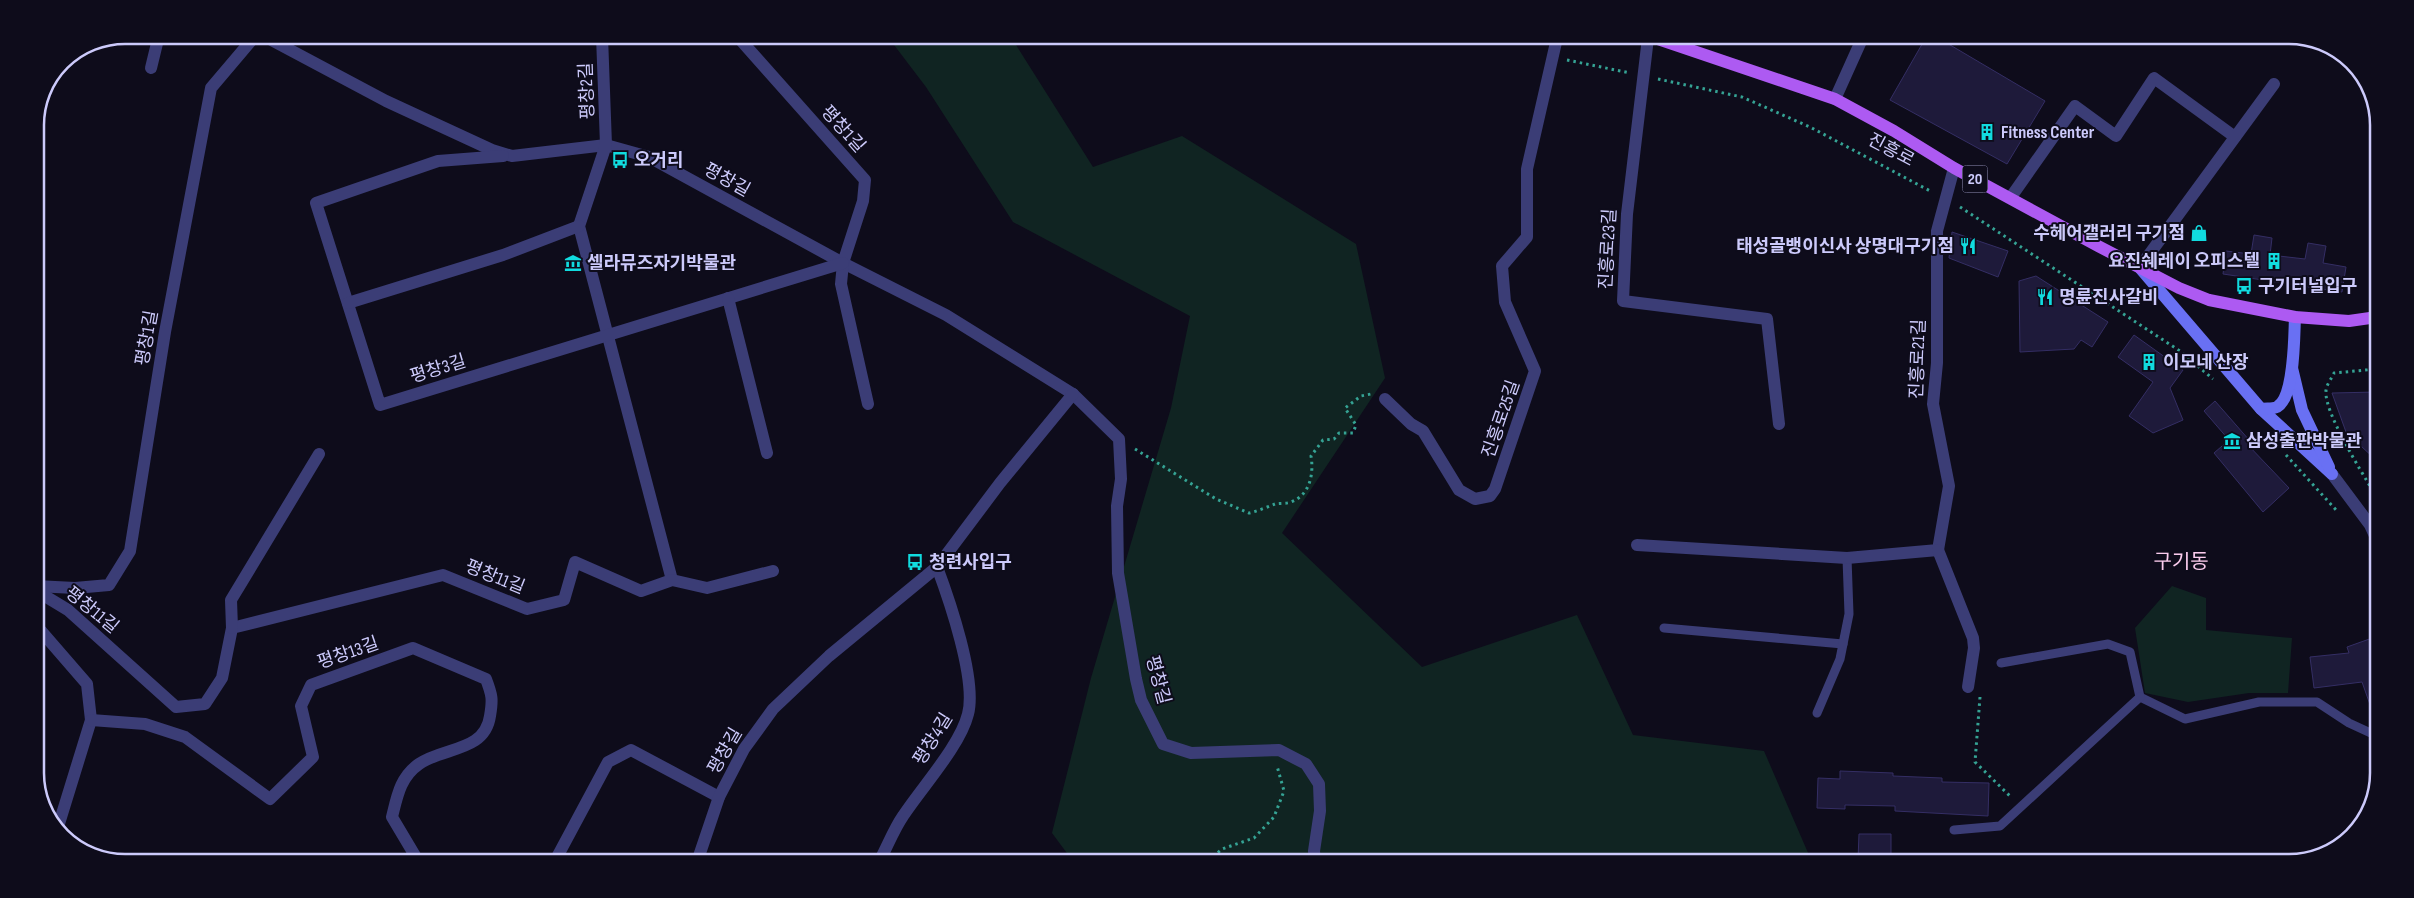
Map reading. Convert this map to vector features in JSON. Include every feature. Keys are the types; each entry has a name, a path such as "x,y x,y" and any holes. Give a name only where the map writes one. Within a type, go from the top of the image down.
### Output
{"main road":[{"name":"진흥로","path":"1673,44 1835,99 1894,131 1954,168 2179,288 2209,300 2295,317 2349,321 2370,319"},
{"path":"2140,267 2262,409 2332,474"},
{"path":"2262,409 2276,407 2284,400 2292,368 2295,317"},
{"path":"2292,368 2302,410 2332,474"}],"street":[{"path":"151,68 157,44"},
{"name":"평창1길","path":"44,588 109,585 130,551 166,332 211,88 248,44"},
{"name":"평창길","path":"279,44 386,101 492,150 512,156 606,145 649,157 843,263 946,315 1073,394 1119,439 1121,479 1117,506 1118,573 1136,679 1142,700 1163,744 1191,754 1279,750 1306,764 1319,784 1320,811 1315,854"},
{"name":"평창2길","path":"602,44 606,145"},
{"name":"평창1길","path":"744,44 865,180 863,201 843,263"},
{"name":"진흥로25길","path":"1386,400 1411,424 1423,431 1459,490 1475,499 1490,496 1495,489 1535,371 1505,302 1502,266 1527,238 1527,169 1555,44"},
{"name":"진흥로23길","path":"1647,44 1627,214 1623,301 1766,318 1779,424"},
{"path":"1835,99 1860,44"},
{"path":"2010,198 2075,106 2116,136 2154,78 2235,137"},
{"path":"2140,267 2274,84"},
{"path":"606,145 579,226 672,580 708,588 773,571"},
{"name":"평창3길","path":"512,156 438,161 316,203 380,405 843,263"},
{"name":"진흥로21길","path":"1938,550 1949,486 1933,404 1937,363 1937,232 1954,168"},
{"path":"348,303 503,255 579,226"},
{"path":"843,263 841,284 868,404"},
{"path":"728,298 767,454"},
{"name":"평창길","path":"700,854 719,797 744,749 772,709 829,656 936,567 1000,483 1073,394"},
{"name":"평창11길","path":"44,594 68,610 176,706 205,704 222,678 232,628 231,600 319,454"},
{"path":"2332,474 2370,524"},
{"path":"1637,545 1847,558 1938,550 1973,638 1974,648 1968,687"},
{"name":"평창11길","path":"232,628 443,574 527,609 564,600 575,562 641,591 672,580"},
{"name":"평창4길","path":"883,854 901,818 961,733 969,712 968,686 963,651 946,591 936,567"},
{"path":"44,634 87,684 91,720 61,824"},
{"name":"평창13길","path":"91,720 145,724 185,737 270,799 313,757 301,706 311,684 413,648 486,679 493,697 489,726 476,741 419,764 399,786 392,817 414,854"},
{"path":"559,854 608,762 632,750 719,797"}],"lane":[{"path":"1817,713 1840,659 1849,614 1847,558"},
{"path":"1664,628 1843,644"},
{"path":"2000,663 2108,644 2130,652 2140,697"},
{"path":"2140,697 2185,718 2259,702 2317,702 2350,723 2370,733"},
{"path":"1954,830 2000,826 2140,697"}],"path":[{"name":"진흥로","path":"1552,57 1742,97 1810,127 1973,214 2180,351"},
{"path":"2370,370 2334,373 2326,390 2328,403 2354,459 2370,486"},
{"path":"1119,439 1216,499 1249,513 1275,504 1291,502 1302,495 1309,485 1313,467 1311,456 1323,440 1334,439 1339,433 1353,433 1355,430 1356,425 1346,408 1361,396 1369,394 1386,400"},
{"path":"1981,694 1975,762 2021,807"},
{"path":"1216,854 1222,849 1254,838 1274,817 1284,791 1277,764"}],"green space":[{"path":"893,44 1015,44 1093,167 1182,136 1356,244 1385,378 1282,533 1422,667 1577,615 1633,735 1764,751 1809,854 1068,854 1052,833 1091,678 1171,408 1190,316 1013,222 926,87"},
{"path":"2172,586 2206,598 2206,630 2292,638 2288,693 2249,693 2188,702 2145,693 2135,628"}],"building":[{"name":"Fitness Center","path":"1922,44 1948,44 2045,101 2007,164 1890,100"},
{"path":"1952,232 2008,251 1998,277 1949,258"},
{"name":"요진쉐레이 오피스텔","path":"2254,235 2272,238 2270,255 2305,259 2308,243 2326,246 2323,263 2346,267 2342,292 2223,274 2226,251 2251,254"},
{"path":"2036,276 2108,322 2092,347 2081,340 2074,349 2020,352 2019,281"},
{"path":"2134,335 2183,370 2170,388 2183,420 2153,433 2129,416 2153,382 2118,357"},
{"path":"2370,392 2370,454 2346,432 2332,393"},
{"path":"2215,401 2250,441 2247,444 2289,488 2263,512 2214,453 2229,440 2204,411"},
{"path":"2370,639 2370,705 2362,682 2314,688 2310,657 2349,653 2347,647"},
{"path":"1840,771 1893,773 1893,776 1942,778 1942,782 1989,783 1988,816 1895,811 1895,806 1845,805 1845,809 1817,808 1818,778 1840,779"},
{"path":"1859,834 1891,834 1891,854 1858,854"}],"place":[{"name":"Fitness Center","path":"1987,132"},
{"name":"오거리","path":"620,160"},
{"name":"수헤어갤러리 구기점","path":"2199,233"},
{"name":"태성골뱅이신사 상명대구기점","path":"1968,246"},
{"name":"요진쉐레이 오피스텔","path":"2274,261"},
{"name":"셀라뮤즈자기박물관","path":"573,263"},
{"name":"구기터널입구","path":"2244,286"},
{"name":"명륜진사갈비","path":"2045,297"},
{"name":"이모네 산장","path":"2149,362"},
{"name":"삼성출판박물관","path":"2232,441"},
{"name":"청련사입구","path":"915,562"}],"district":[{"name":"구기동","path":"2181,562"}]}
